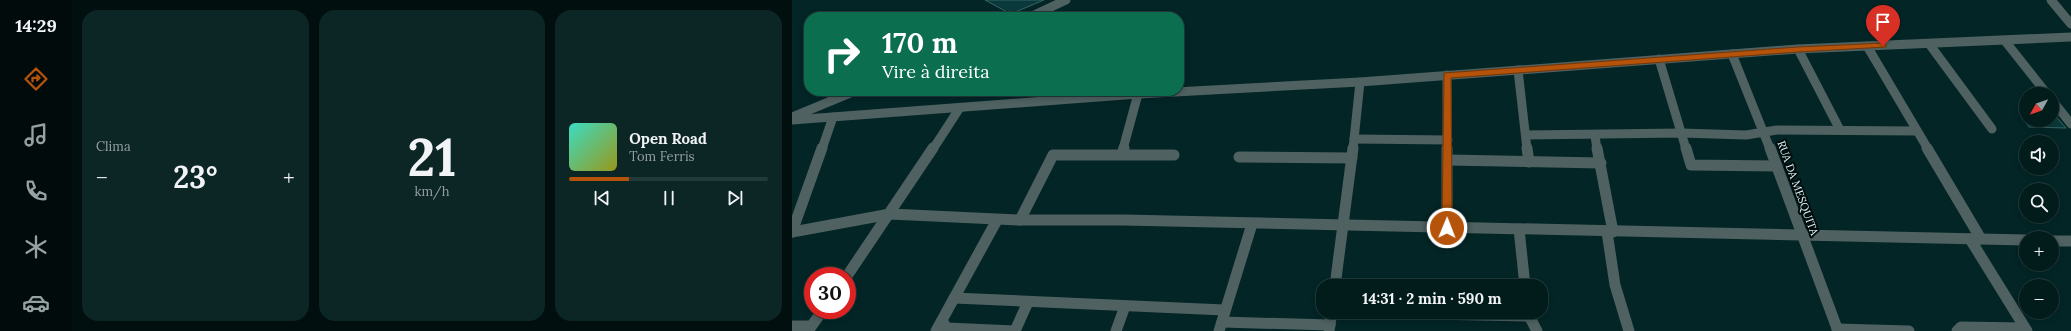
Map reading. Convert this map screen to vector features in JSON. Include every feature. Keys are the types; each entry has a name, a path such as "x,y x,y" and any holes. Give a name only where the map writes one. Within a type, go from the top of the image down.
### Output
{"street":[{"path":"1041,12 1066,0"},
{"path":"2050,0 2071,24"},
{"path":"1184,92 1360,82 1798,49 1930,45 2071,37"},
{"path":"2005,41 2041,87"},
{"path":"1930,45 1992,129"},
{"path":"1867,46 1916,131 2025,329"},
{"path":"1798,49 1840,130"},
{"name":"RUA DA MESQUITA","path":"1732,54 1777,166 1837,330"},
{"path":"1659,59 1691,165 1777,166"},
{"path":"1518,70 1528,162"},
{"path":"1447,75 1447,228"},
{"path":"1336,279 1344,225 1360,82"},
{"path":"792,119 844,96"},
{"path":"792,119 959,109 1114,96"},
{"path":"1122,154 1137,96"},
{"path":"852,267 890,214 959,109"},
{"path":"2059,109 2071,124"},
{"path":"792,232 833,117"},
{"path":"1526,135 1595,136 1681,133 1746,135 1777,130 1916,131"},
{"path":"1595,136 1601,163 1615,285 1629,331"},
{"path":"1354,140 1448,140"},
{"path":"1020,220 1053,155 1174,155"},
{"path":"1239,157 1352,158"},
{"path":"1448,160 1601,163"},
{"path":"792,232 890,214 997,220 1124,220 1610,232 2019,240"},
{"path":"997,220 939,326 947,328 1014,331 1028,302"},
{"path":"1222,321 1252,224"},
{"path":"1519,229 1524,279"},
{"path":"2059,240 2071,241"},
{"path":"954,298 1125,306 1222,321 1329,328"},
{"path":"1116,331 1125,306"},
{"path":"792,326 810,329 817,319"},
{"path":"1530,319 1537,331"},
{"path":"1958,331 1961,327 2025,329"},
{"path":"1837,330 1908,331"}],"building":[{"path":"985,0 1044,0 1015,12 1007,12"},
{"path":"2059,120 2066,128 2029,127 2059,127"}],"route":[{"path":"1447,228 1447,75 1798,49 1883,46"}]}
